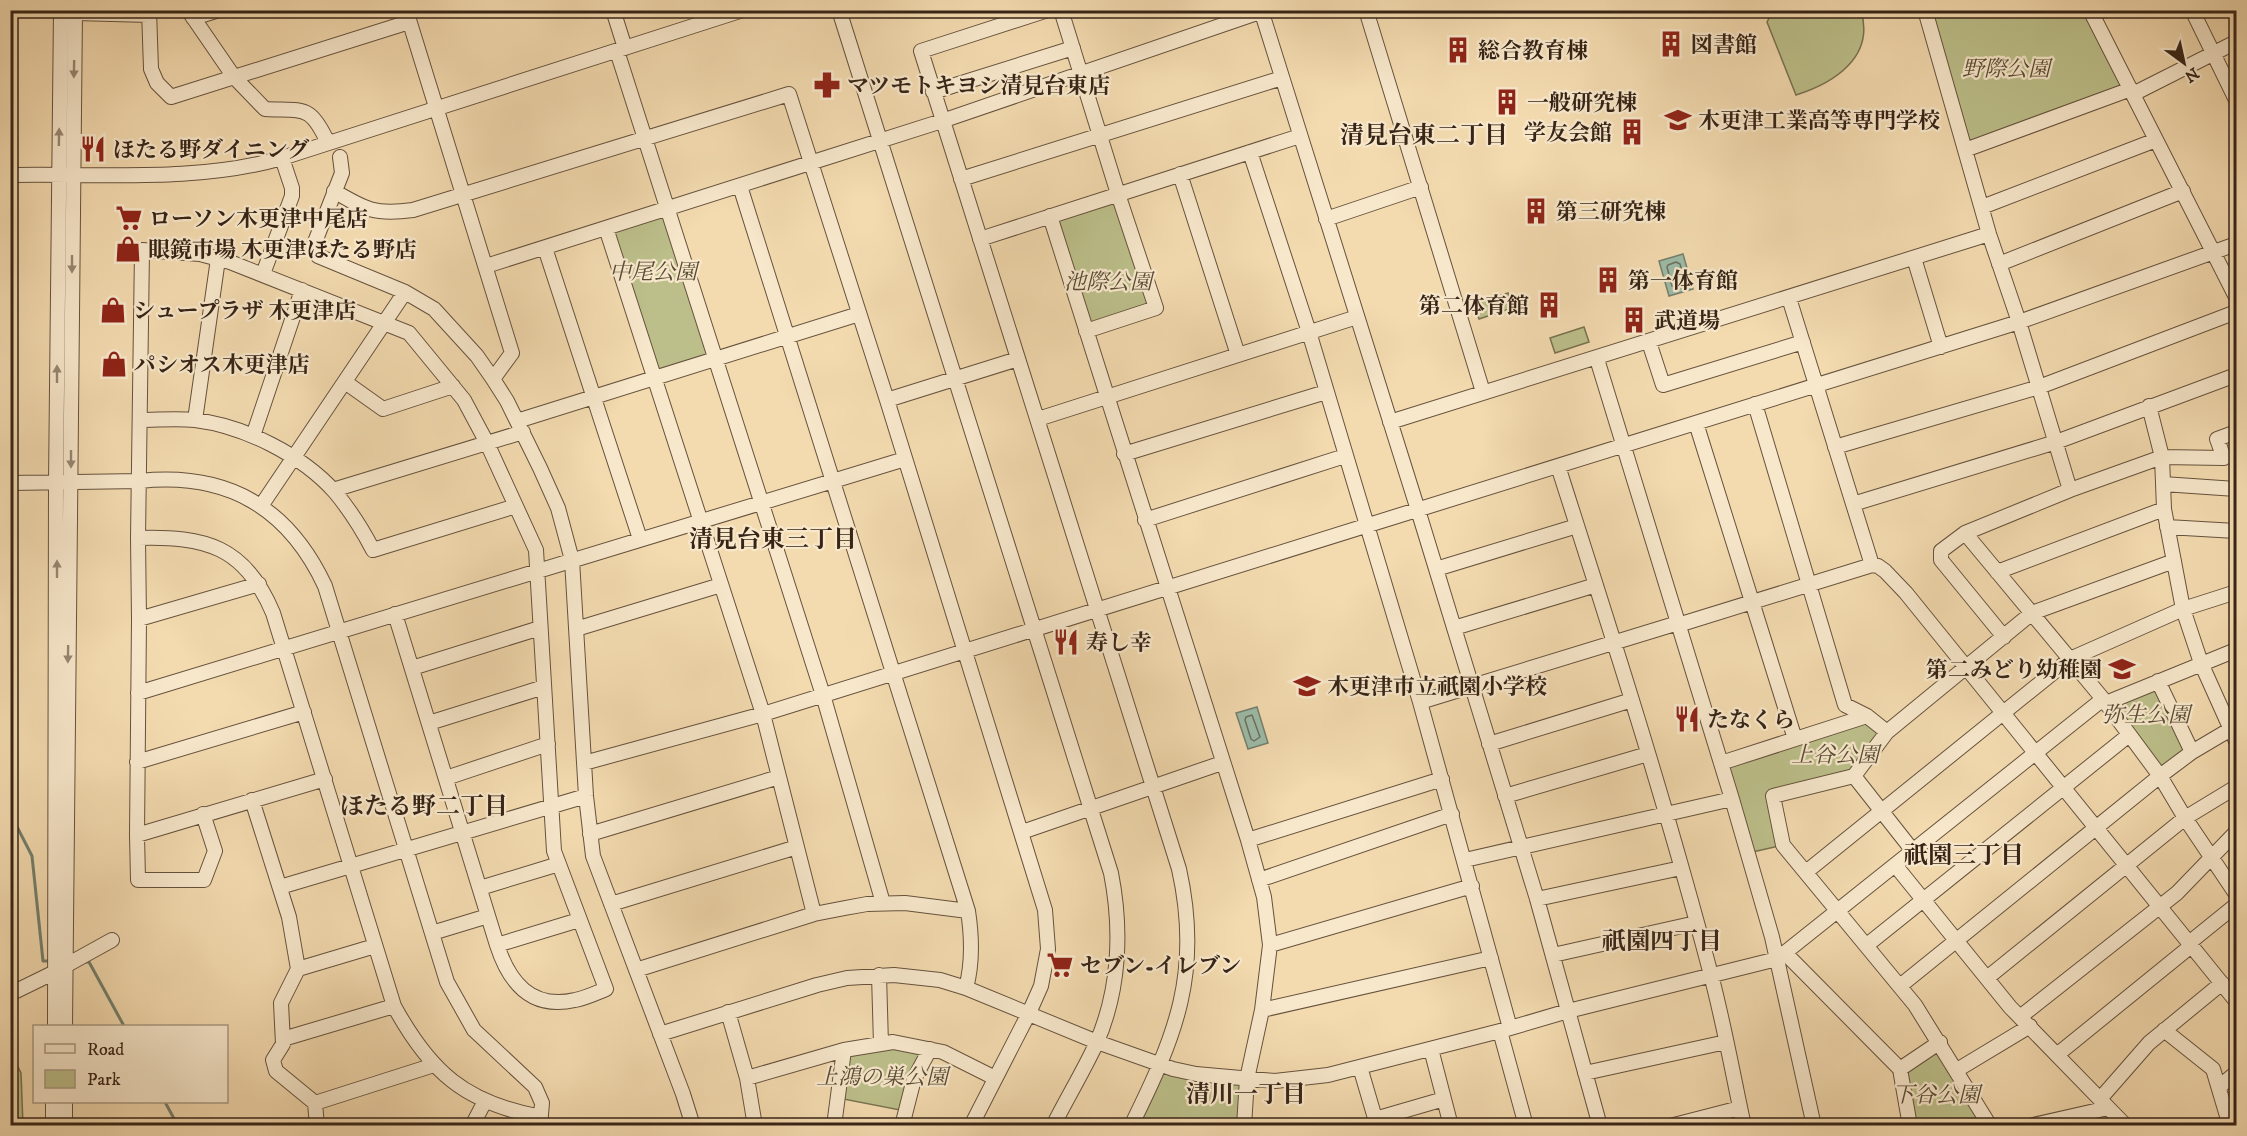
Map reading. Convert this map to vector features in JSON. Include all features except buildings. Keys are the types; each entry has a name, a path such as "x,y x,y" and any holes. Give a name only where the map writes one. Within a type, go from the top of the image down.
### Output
{"street":[{"path":"219,10 191,14 234,77 265,109 303,111 312,115 328,143"},
{"path":"613,10 645,138 823,695 883,903"},
{"path":"10,175 195,173 246,167 282,158 743,10"},
{"path":"840,10 1112,873 1116,899 1118,950 1112,993 1097,1042 1053,1125"},
{"path":"1048,10 921,51 1099,609 1185,894 1188,943 1184,987 1177,1021 1160,1066 1131,1125"},
{"path":"1061,10 1156,308 1086,331"},
{"path":"1366,10 1483,392"},
{"path":"1925,10 1989,234 2019,322 2070,490"},
{"path":"2090,10 2236,297"},
{"path":"2192,10 2236,100"},
{"path":"55,1025 60,969 66,174 70,11 149,13 151,69 157,82 171,97 407,16 512,353 493,380"},
{"path":"486,266 811,164 1263,11 1537,898 1600,1125"},
{"path":"1965,150 2132,92 2236,42"},
{"path":"933,92 1072,48"},
{"path":"961,179 1282,78"},
{"path":"334,192 361,208 385,213 413,210 789,94 1041,892 1048,930 1046,968 1041,986 970,1125"},
{"path":"980,239 1300,136"},
{"path":"1982,207 2156,140"},
{"path":"1250,152 1309,332 1452,814 1491,958 1526,1125"},
{"path":"340,157 342,172 313,247 314,252 318,256 405,292 434,309 477,356 493,380 520,426 558,508 572,560 586,796 593,856 693,1125"},
{"path":"263,274 292,196 292,188 282,158"},
{"path":"1180,174 1238,355"},
{"path":"740,186 968,911 971,955 966,988"},
{"path":"1326,219 1421,187"},
{"path":"1999,264 2183,191"},
{"path":"1050,216 1248,840 1268,916 1270,945 1262,1010 1247,1079 1244,1125"},
{"path":"606,228 763,714 814,914"},
{"path":"1390,422 1597,359 1989,234"},
{"path":"584,763 763,714 1941,347 2019,322 2236,244"},
{"path":"545,248 640,539"},
{"path":"203,814 215,851 204,880 138,880 138,537 142,250 200,254 218,259 263,274 409,333 464,400 487,443 536,550 554,851 606,989 575,1000 545,1001 520,987 510,976 497,945 395,614"},
{"path":"1914,258 1941,347"},
{"path":"195,420 218,259"},
{"path":"252,436 302,290"},
{"path":"261,506 405,292"},
{"path":"1789,298 1872,565"},
{"path":"1835,447 2039,387 2236,312"},
{"path":"333,490 487,443 520,426 594,398 859,314"},
{"path":"1038,419 1357,317"},
{"path":"1649,342 1664,385 1803,342"},
{"path":"887,400 1018,359"},
{"path":"1597,359 1781,956 1814,1125"},
{"path":"1853,504 2056,442 2236,375"},
{"path":"345,382 383,409 453,386"},
{"path":"1124,454 1326,392"},
{"path":"1755,405 1849,722"},
{"path":"1900,986 2160,776 2192,752 2235,732 2201,663 2183,609 2164,509 2162,457 2149,406"},
{"path":"140,420 195,420 231,428 252,436 293,458 333,490 357,522 373,550 516,506"},
{"path":"1696,423 1795,739"},
{"path":"2004,637 1941,560 1941,551 1965,533 2070,490 2162,457 2224,458 2217,439 2236,432"},
{"path":"1145,520 1345,456"},
{"path":"138,693 905,459"},
{"path":"1558,466 1666,814 1711,976 1744,1125"},
{"path":"10,483 184,479 208,483 238,493 261,506 283,523 302,543 325,586 447,982 474,1030 535,1087 542,1103 541,1121 501,1108 464,1090 434,1065 415,1043 394,1006 273,613 259,584 237,560 209,544 178,537 138,537"},
{"path":"2163,484 2236,489 2236,504"},
{"path":"1997,572 2164,509"},
{"path":"1436,569 1577,526"},
{"path":"2168,527 2236,531"},
{"path":"1965,533 2104,701 2160,776 2236,894"},
{"path":"1990,1125 1940,1042 1900,986 1783,845 1773,796 1854,776 1887,732 2032,613 2174,561"},
{"path":"1420,702 1872,565 1878,566 1906,593 2236,1000"},
{"path":"139,619 259,584"},
{"path":"576,629 721,585"},
{"path":"1454,628 1596,585"},
{"path":"1806,872 2070,659 2183,609 2236,592"},
{"path":"412,668 540,628"},
{"path":"660,1034 817,984 879,975 916,976 966,988 1160,1066 1196,1074 1275,1081 1328,1075 1781,956 2035,753 2104,701 2236,650"},
{"path":"2158,681 2192,752"},
{"path":"429,723 544,687"},
{"path":"1489,744 1632,700"},
{"path":"1845,705 1868,716 1887,732"},
{"path":"137,762 304,712"},
{"path":"1721,763 1868,716"},
{"path":"1867,945 2129,735"},
{"path":"446,778 548,744"},
{"path":"1505,796 1648,754"},
{"path":"1022,832 1222,763"},
{"path":"1854,776 1913,851"},
{"path":"590,834 779,777"},
{"path":"137,835 325,779"},
{"path":"1248,840 1442,779"},
{"path":"1987,978 2185,818 2236,787"},
{"path":"280,886 586,796"},
{"path":"1465,860 1732,799"},
{"path":"252,800 289,917 298,969 281,1003 283,1044 273,1060 276,1071 315,1103 317,1125"},
{"path":"1259,880 1452,814"},
{"path":"1957,1070 2025,1021 2177,893 2236,832"},
{"path":"611,904 797,847"},
{"path":"480,888 559,864"},
{"path":"1895,865 2025,1021 2126,1125"},
{"path":"1537,898 1681,868"},
{"path":"1270,945 1472,886"},
{"path":"636,970 814,914 883,903 928,905 968,911"},
{"path":"2058,1054 2236,905"},
{"path":"432,933 488,916"},
{"path":"497,945 579,920"},
{"path":"1553,955 1696,923"},
{"path":"10,994 112,940"},
{"path":"298,969 375,946"},
{"path":"1781,956 1900,1069 1910,1125"},
{"path":"1262,1010 1491,958"},
{"path":"60,969 65,1025"},
{"path":"879,975 881,1044"},
{"path":"2029,1125 2104,1104 2141,1051 2222,983"},
{"path":"283,1039 394,1006"},
{"path":"728,1012 747,1078 755,1125"},
{"path":"2164,1030 2213,1069 2230,1125"},
{"path":"747,1078 844,1050 893,1042 943,1052 995,1078"},
{"path":"1585,1073 1726,1042"},
{"path":"1900,1069 1940,1042"},
{"path":"902,1125 914,1078 930,1049"},
{"path":"1431,1049 1451,1125"},
{"path":"834,1125 844,1050"},
{"path":"315,1103 434,1065"},
{"path":"1360,1067 1376,1122 1444,1099"},
{"path":"2219,1088 2236,1073"},
{"path":"472,1125 485,1101"},
{"path":"53,1103 53,1125"},
{"path":"65,1103 65,1125"},
{"path":"1670,1125 1740,1108"}],"green space":[{"path":"1773,11 1861,11 1864,27 1857,55 1837,75 1796,95 1767,22"},
{"name":"野際公園","path":"1930,11 2085,11 2124,86 1969,145"},
{"name":"池際公園","path":"1118,194 1156,308 1086,331 1050,216"},
{"name":"中尾公園","path":"668,209 716,359 655,379 606,228"},
{"path":"1508,293 1512,308 1479,319 1474,304"},
{"path":"1584,327 1589,342 1555,353 1550,338"},
{"name":"弥生公園","path":"2158,681 2192,752 2160,776 2106,703"},
{"name":"上谷公園","path":"1867,716 1887,732 1854,776 1773,796 1783,845 1748,853 1721,763"},
{"name":"下谷公園","path":"1940,1042 1990,1125 1910,1125 1900,1069"},
{"name":"上鴻の巣公園","path":"876,1044 930,1049 905,1111 838,1098 844,1050"},
{"path":"11,1053 21,1073 23,1125 11,1125"},
{"path":"1160,1066 1247,1079 1244,1125 1132,1126"}],"water":[{"path":"1683,254 1693,289 1669,296 1659,261"},
{"path":"1257,707 1268,743 1248,749 1236,713"}],"waterway":[{"path":"10,813 32,856 43,961 52,961"},
{"path":"83,962 89,962 123,1025"},
{"path":"166,1103 178,1126"}],"place":[{"name":"図書館","path":"1671,44"},
{"name":"総合教育棟","path":"1458,50"},
{"name":"マツモトキヨシ清見台東店","path":"827,85"},
{"name":"一般研究棟","path":"1507,102"},
{"name":"木更津工業高等専門学校","path":"1678,120"},
{"name":"学友会館","path":"1632,132"},
{"name":"ほたる野ダイニング","path":"93,149"},
{"name":"第三研究棟","path":"1536,211"},
{"name":"ローソン木更津中尾店","path":"129,218"},
{"name":"眼鏡市場 木更津ほたる野店","path":"128,249"},
{"name":"第一体育館","path":"1608,280"},
{"name":"第二体育館","path":"1549,305"},
{"name":"シュープラザ 木更津店","path":"113,310"},
{"name":"武道場","path":"1634,320"},
{"name":"パシオス木更津店","path":"114,364"},
{"name":"寿し幸","path":"1066,642"},
{"name":"第二みどり幼稚園","path":"2122,669"},
{"name":"木更津市立祇園小学校","path":"1307,686"},
{"name":"たなくら","path":"1687,719"},
{"name":"セブン-イレブン","path":"1060,965"}],"district":[{"name":"清見台東二丁目","path":"1424,135"},
{"name":"清見台東三丁目","path":"773,539"},
{"name":"ほたる野二丁目","path":"424,806"},
{"name":"祇園三丁目","path":"1964,855"},
{"name":"祇園四丁目","path":"1662,941"},
{"name":"清川一丁目","path":"1246,1094"}]}
